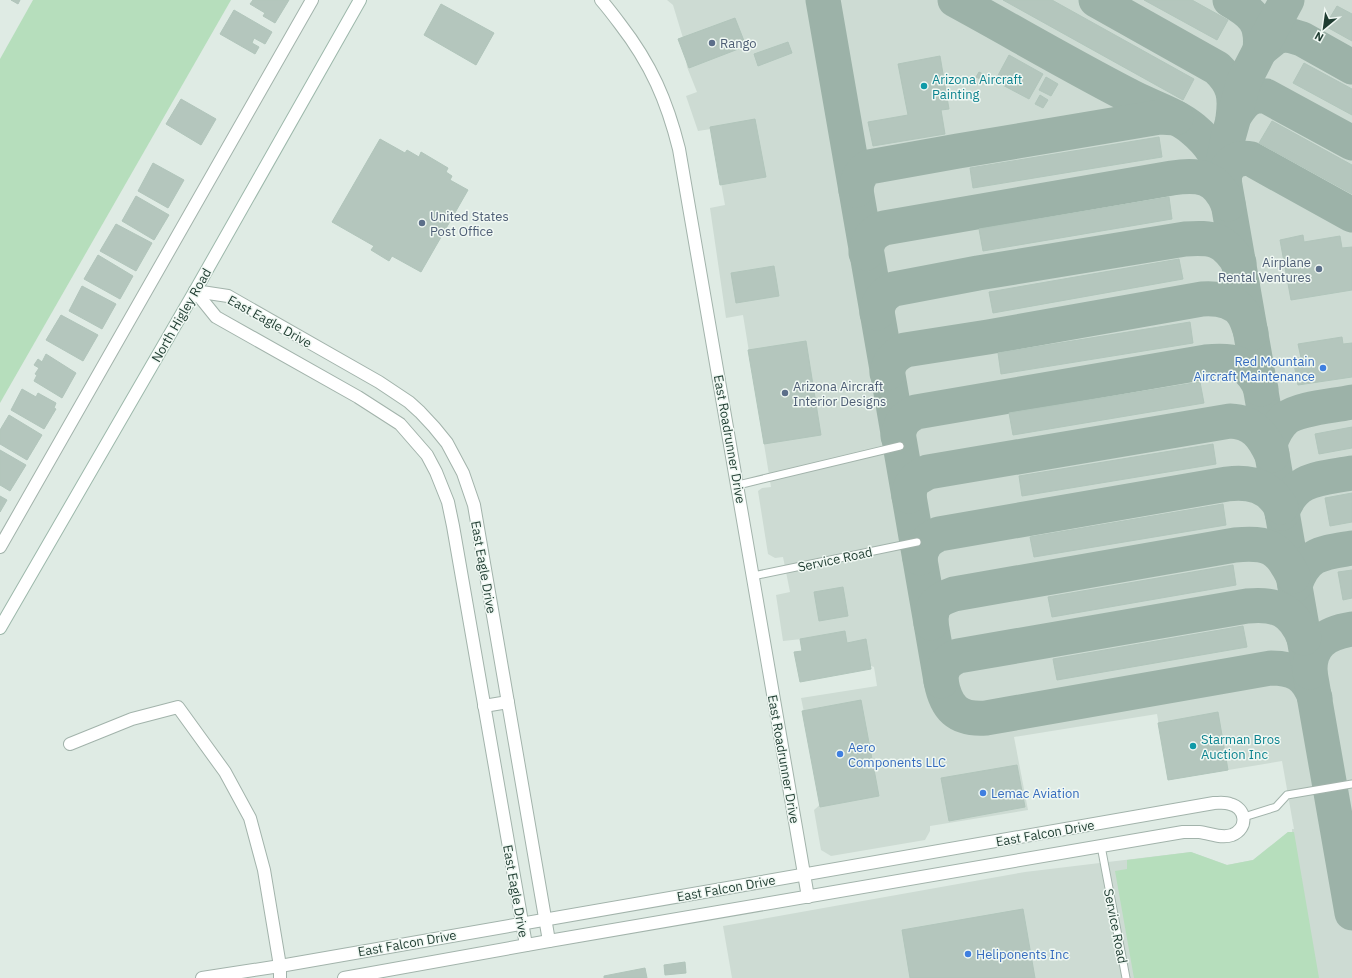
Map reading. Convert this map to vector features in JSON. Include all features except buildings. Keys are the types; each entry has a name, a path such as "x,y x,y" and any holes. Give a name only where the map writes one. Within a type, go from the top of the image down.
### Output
{"street":[{"path":"0,547 312,0"},
{"name":"North Higley Road","path":"0,628 195,291 360,0"},
{"name":"East Roadrunner Drive","path":"601,0 634,42 649,66 662,93 672,121 684,172 808,897"},
{"name":"East Eagle Drive","path":"195,291 228,296 384,385 404,398 420,412 447,443 463,473 474,505 549,941"},
{"name":"East Eagle Drive","path":"195,291 216,317 358,397 400,424 427,455 442,485 448,502 526,945"},
{"path":"484,706 508,702"},
{"path":"70,744 132,719 178,707 226,772 250,818 264,870 280,966 280,978"},
{"name":"East Falcon Drive","path":"202,978 280,966 1214,803 1229,803 1240,810 1244,817 1244,824 1240,830 1232,835 1221,837 1199,832 1183,832 526,945 344,978"}],"lane":[{"path":"738,485 900,446"},
{"name":"Service Road","path":"753,576 917,542"},
{"path":"1244,817 1276,806 1287,795 1352,784"},
{"name":"Service Road","path":"1101,846 1126,978"}],"shaded area":[{"path":"667,0 1352,0 1352,978 732,978 723,926 1025,872 1191,852 1227,865 1253,860 1288,832 1292,832 1292,829 1294,829 1282,761 1168,780 1157,714 1014,737 1028,810 930,826 930,831 925,840 831,856 821,850 814,810 823,802 801,698 877,686 874,667 802,639 783,641 776,595 790,592 783,557 775,558 768,554 758,491 762,488 771,487 743,315 726,318 710,208 725,205 711,129 698,131 686,96 697,92 687,67 683,38 673,5"}],"green space":[{"path":"33,0 231,0 0,403 0,59"},
{"path":"1288,832 1294,832 1319,978 1134,978 1115,871 1127,869 1127,860 1191,852 1227,865 1253,860"}],"taxiway":[{"path":"823,0 941,681 943,690 950,705 954,710 967,717 986,718 1271,668 1286,669 1299,674 1304,678 1312,690 1315,698"},
{"path":"955,0 1104,83 1186,123 1209,145 1220,164 1224,179"},
{"path":"1096,0 1217,68 1227,79 1234,97 1233,118 1239,108 1250,98 1266,96 1352,143"},
{"path":"1230,0 1245,9 1255,19 1260,32 1260,50 1276,37 1284,35 1292,36 1302,39 1352,67"},
{"path":"1287,0 1244,81 1228,138 1224,158 1224,180 1352,913"},
{"path":"856,190 857,183 863,171 869,167 1160,117 1176,118"},
{"path":"1224,180 1227,170 1232,163 1236,160 1246,158 1251,159 1352,215"},
{"path":"866,253 869,241 873,235 884,228 1172,178 1190,176 1206,179 1218,188 1228,204"},
{"path":"877,313 882,298 894,289 978,273 1185,239 1210,239 1216,241 1228,249 1239,263"},
{"path":"887,373 889,365 893,359 905,350 988,337 1202,299 1225,301 1236,306 1244,315 1251,333"},
{"path":"898,436 900,427 904,421 916,412 1206,362 1224,361 1239,364 1251,373 1257,380 1261,389"},
{"path":"1270,444 1280,425 1291,415 1317,408 1352,402"},
{"path":"909,496 912,483 920,476 928,472 1230,421 1245,424 1257,431 1272,455"},
{"path":"1282,513 1287,501 1301,486 1319,479 1352,473"},
{"path":"920,558 926,543 931,538 939,534 1227,484 1243,483 1258,486 1271,494 1281,507"},
{"path":"931,623 932,611 936,604 943,598 954,594 1235,545 1256,544 1271,548 1283,558 1293,576"},
{"path":"1295,585 1304,566 1316,556 1332,551 1352,548"},
{"path":"941,681 942,672 947,663 958,656 1247,606 1267,606 1282,610 1295,621 1304,638"},
{"path":"1310,672 1310,662 1316,647 1334,633 1352,629"}],"place":[{"name":"Rango","path":"712,43"},
{"name":"Arizona Aircraft Painting","path":"924,86"},
{"name":"United States Post Office","path":"422,223"},
{"name":"Airplane Rental Ventures","path":"1319,269"},
{"name":"Red Mountain Aircraft Maintenance","path":"1323,368"},
{"name":"Arizona Aircraft Interior Designs","path":"785,393"},
{"name":"Starman Bros Auction Inc","path":"1193,746"},
{"name":"Aero Components LLC","path":"840,754"},
{"name":"Lemac Aviation","path":"983,793"},
{"name":"Heliponents Inc","path":"968,954"}]}
